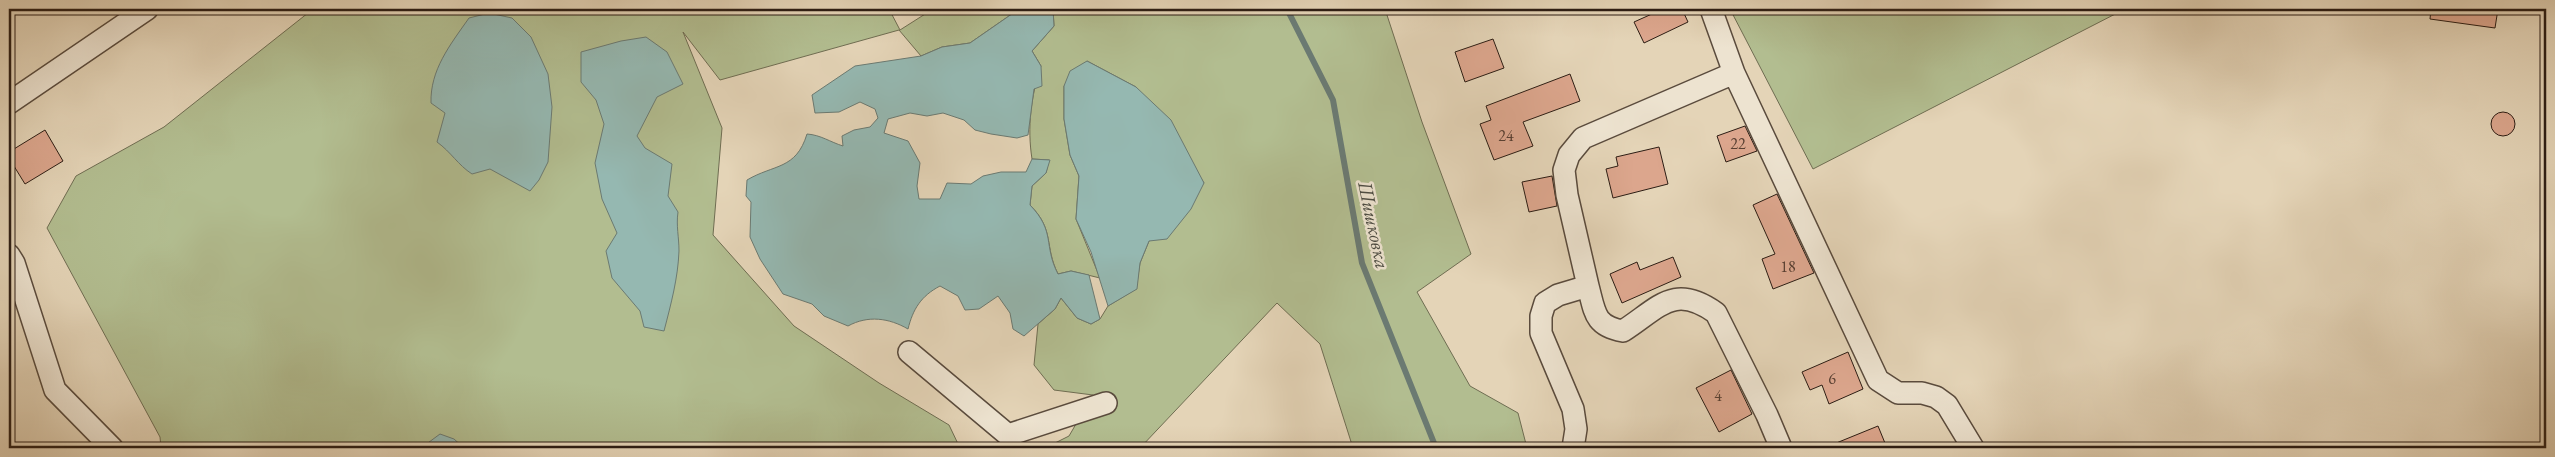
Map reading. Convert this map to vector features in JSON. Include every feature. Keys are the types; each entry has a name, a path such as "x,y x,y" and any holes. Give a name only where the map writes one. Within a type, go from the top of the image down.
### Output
{"street":[{"path":"9,104 147,9"},
{"path":"1711,9 1734,72 1878,380 1898,392 1922,393 1936,397 1947,405 1973,448"},
{"path":"1734,72 1583,138 1569,155 1564,170 1567,195 1597,320 1610,329 1623,331 1668,302 1680,297 1703,304 1716,313 1767,415 1781,448"},
{"path":"9,255 14,263 55,390 112,448"},
{"path":"1574,448 1576,429 1572,409 1541,333 1541,316 1545,302 1558,295 1588,286"},
{"path":"909,352 1008,441 1106,403"}],"green space":[{"path":"313,9 889,9 900,30 933,9 1019,9 970,43 942,47 921,56 899,30 720,80 683,32 722,128 713,235 794,326 879,383 949,425 960,448 161,448 160,437 47,228 76,176 164,127"},
{"path":"1053,9 1385,9 1422,122 1471,254 1417,292 1470,386 1518,413 1527,448 1353,448 1320,344 1277,303 1140,448 1045,448 1069,436 1093,395 1054,390 1034,365 1038,324 1055,309 1061,298 1077,318 1091,324 1100,319 1108,306 1136,289 1140,263 1149,241 1204,183 1187,156 1136,87 1087,61 1064,86 1064,119 1070,155 1079,176 1076,219 1100,278 1071,271 1058,274 1043,222 1030,205 1032,186 1046,173 1049,160 1032,159 1031,112 1041,66 1032,51 1054,26"},
{"path":"1730,9 2125,9 1813,169"}],"water":[{"path":"1019,9 1053,9 1054,26 1032,51 1041,66 1042,86 1034,89 1028,135 1017,138 975,130 964,120 943,113 927,116 910,113 888,119 884,133 908,141 920,163 917,186 919,199 940,199 947,183 971,184 983,176 1001,172 1026,172 1032,159 1050,160 1046,173 1032,186 1030,205 1043,223 1058,274 1071,271 1089,275 1100,319 1091,324 1077,318 1061,298 1055,309 1024,336 1013,329 1010,313 998,296 979,309 965,310 958,296 940,286 928,294 919,304 912,315 908,329 893,322 878,319 863,320 848,326 824,316 812,304 783,294 760,259 750,237 751,202 746,196 747,180 790,160 797,154 807,134 821,137 843,146 842,136 854,130 870,127 878,118 875,109 860,102 839,112 815,113 812,95 855,66 921,56 942,47 970,43"},
{"path":"489,13 512,18 531,37 548,74 552,107 548,162 539,180 530,191 490,169 472,174 437,142 445,113 431,103 434,80 442,58 469,18"},
{"path":"646,37 667,52 683,84 657,97 637,136 645,148 672,164 668,196 678,212 679,251 676,281 664,331 644,327 640,311 612,278 606,251 617,233 602,199 595,163 604,124 596,100 581,82 581,52 621,41"},
{"path":"1087,61 1136,87 1171,120 1204,183 1191,209 1167,239 1149,241 1140,263 1137,289 1108,306 1091,252 1076,219 1079,176 1070,155 1064,119 1064,86 1070,71"},
{"path":"440,434 454,439 464,448 421,448"}],"building":[{"path":"1663,9 1682,9 1688,22 1644,43 1634,22"},
{"path":"2431,9 2498,9 2495,28 2430,19"},
{"path":"1493,39 1504,68 1465,82 1455,52"},
{"path":"1570,74 1580,101 1523,122 1533,146 1494,160 1480,124 1491,120 1486,106"},
{"path":"2503,112 2508,113 2514,119 2514,129 2508,135 2503,136 2498,135 2492,129 2491,124 2492,119 2498,113"},
{"path":"1745,126 1757,151 1726,162 1717,136"},
{"path":"45,130 63,161 25,184 9,158 9,152"},
{"path":"1659,147 1668,184 1613,198 1606,169 1618,166 1616,157"},
{"path":"1552,176 1557,206 1529,212 1522,182"},
{"path":"1777,194 1814,273 1773,289 1762,259 1775,254 1753,205"},
{"path":"1673,257 1681,277 1622,303 1610,274 1637,262 1640,270"},
{"path":"1848,352 1863,389 1829,404 1822,385 1810,390 1802,372"},
{"path":"1731,370 1752,414 1719,432 1696,388"},
{"path":"1878,426 1887,448 1824,448"}],"waterway":[{"name":"Шишковка","path":"1287,9 1333,100 1362,263 1436,448"}]}
